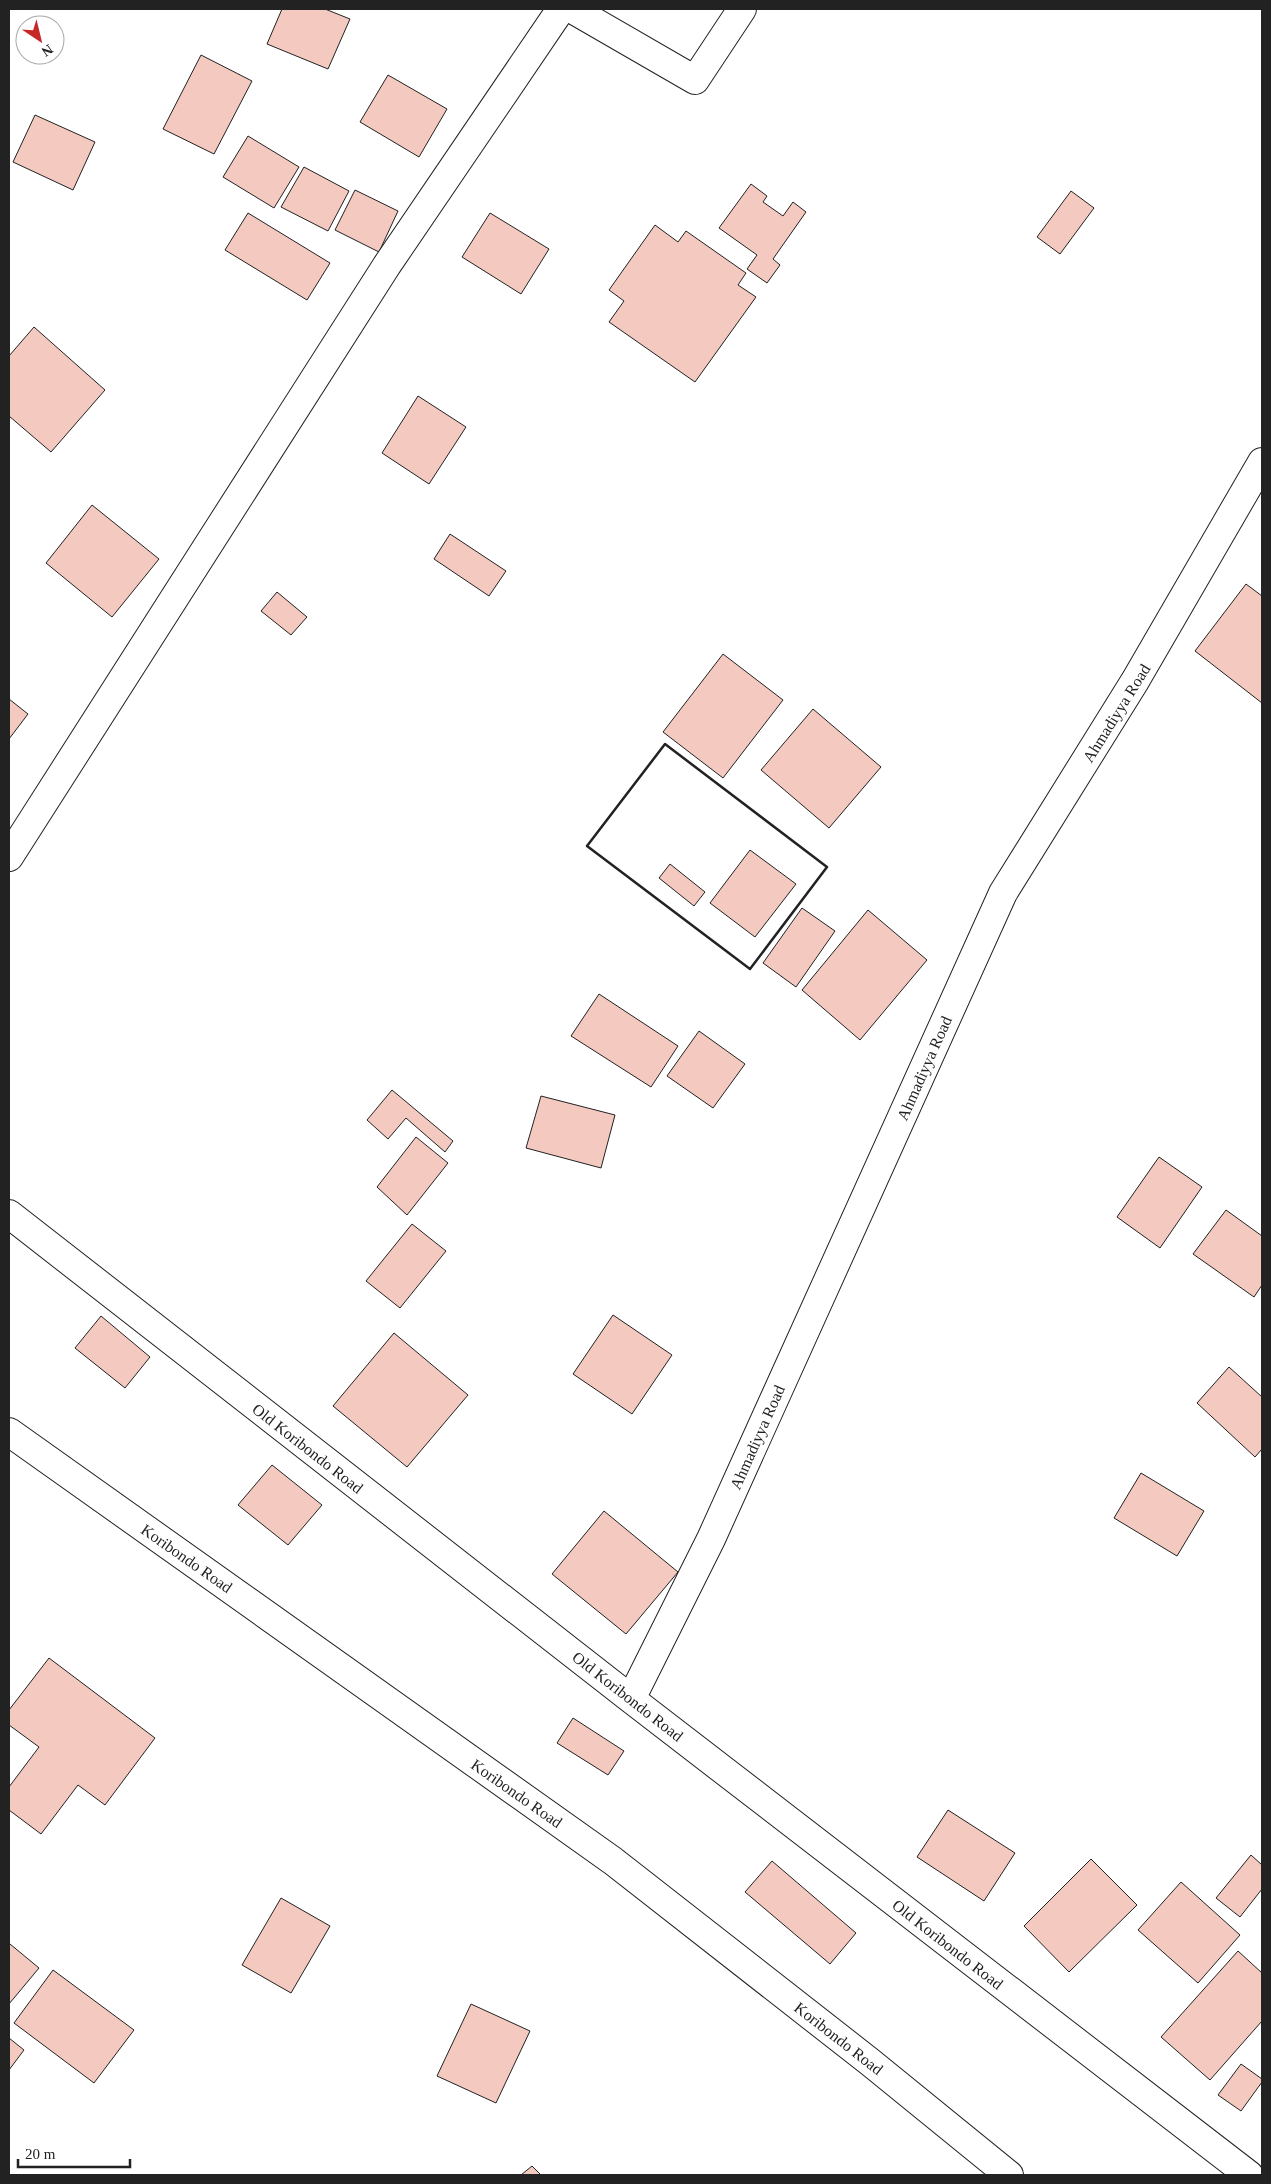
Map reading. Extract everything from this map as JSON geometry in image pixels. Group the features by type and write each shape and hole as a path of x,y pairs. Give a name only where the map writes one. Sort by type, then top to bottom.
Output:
{"main road":[{"path":"9,857 387,265 561,9"},
{"path":"572,9 696,80 742,9"},
{"name":"Ahmadiyya Road","path":"631,1699 711,1539 1003,893 1136,681 1262,462"},
{"name":"Old Koribondo Road","path":"9,1214 631,1699 1249,2175"},
{"name":"Koribondo Road","path":"9,1432 613,1861 870,2062 1009,2175"}],"building":[{"path":"282,9 325,9 350,19 328,69 267,44"},
{"path":"201,55 252,81 214,154 163,129"},
{"path":"388,75 447,109 419,157 360,122"},
{"path":"35,115 95,142 73,190 13,162"},
{"path":"248,136 299,167 274,208 223,177"},
{"path":"304,167 349,191 328,231 281,207"},
{"path":"751,184 767,196 763,202 783,216 793,202 806,212 773,259 780,265 767,283 747,269 757,255 719,228"},
{"path":"355,190 398,211 379,252 335,230"},
{"path":"1071,191 1094,208 1060,254 1037,237"},
{"path":"248,213 330,263 307,300 225,250"},
{"path":"490,213 549,249 521,294 462,257"},
{"path":"655,225 678,242 686,231 746,273 738,285 756,297 695,382 609,322 624,301 609,290"},
{"path":"34,327 105,390 51,452 9,416 9,356"},
{"path":"418,396 466,427 429,484 382,453"},
{"path":"92,505 159,559 112,617 46,563"},
{"path":"450,534 506,571 489,596 434,559"},
{"path":"1246,584 1262,596 1262,703 1195,651"},
{"path":"277,592 307,617 291,635 261,611"},
{"path":"723,654 783,700 723,778 663,732"},
{"path":"9,699 28,714 9,739"},
{"path":"813,709 881,767 829,828 761,770"},
{"path":"750,850 796,884 755,937 710,903"},
{"path":"670,864 705,892 694,906 659,878"},
{"path":"802,908 835,931 796,987 763,963"},
{"path":"868,910 927,960 860,1040 802,990"},
{"path":"599,994 678,1046 651,1087 571,1036"},
{"path":"699,1031 745,1064 713,1108 667,1076"},
{"path":"392,1090 453,1141 445,1152 406,1118 388,1139 367,1120"},
{"path":"541,1096 615,1115 601,1168 526,1148"},
{"path":"416,1137 448,1163 407,1215 377,1187"},
{"path":"1159,1157 1202,1187 1160,1248 1117,1217"},
{"path":"1226,1210 1262,1236 1262,1285 1254,1297 1193,1254"},
{"path":"412,1224 446,1251 400,1308 366,1281"},
{"path":"613,1315 672,1355 632,1414 573,1374"},
{"path":"101,1316 150,1357 125,1388 75,1348"},
{"path":"394,1333 468,1395 407,1467 333,1406"},
{"path":"1229,1367 1262,1397 1262,1449 1255,1457 1197,1403"},
{"path":"272,1465 322,1505 288,1545 238,1505"},
{"path":"1141,1473 1204,1511 1177,1556 1114,1518"},
{"path":"604,1511 678,1572 626,1634 552,1574"},
{"path":"49,1658 155,1738 105,1805 78,1785 41,1834 9,1810 9,1787 39,1747 9,1725 9,1710"},
{"path":"573,1718 624,1751 608,1775 557,1743"},
{"path":"948,1810 1015,1853 984,1901 917,1857"},
{"path":"1251,1855 1262,1865 1262,1889 1240,1917 1216,1898"},
{"path":"1091,1859 1137,1905 1069,1972 1024,1926"},
{"path":"772,1861 856,1933 830,1964 745,1892"},
{"path":"1181,1882 1240,1935 1198,1983 1138,1930"},
{"path":"281,1898 330,1926 291,1993 242,1965"},
{"path":"9,1945 39,1968 9,2004"},
{"path":"1238,1951 1262,1973 1262,2021 1210,2080 1161,2037"},
{"path":"53,1970 134,2030 94,2083 14,2023"},
{"path":"471,2004 530,2031 496,2103 437,2076"},
{"path":"9,2038 24,2050 9,2070"},
{"path":"1241,2064 1262,2079 1262,2082 1241,2111 1218,2095"},
{"path":"532,2166 541,2175 521,2175"}],"wall":[{"path":"665,744 827,867 750,969 587,846 665,744"}]}
